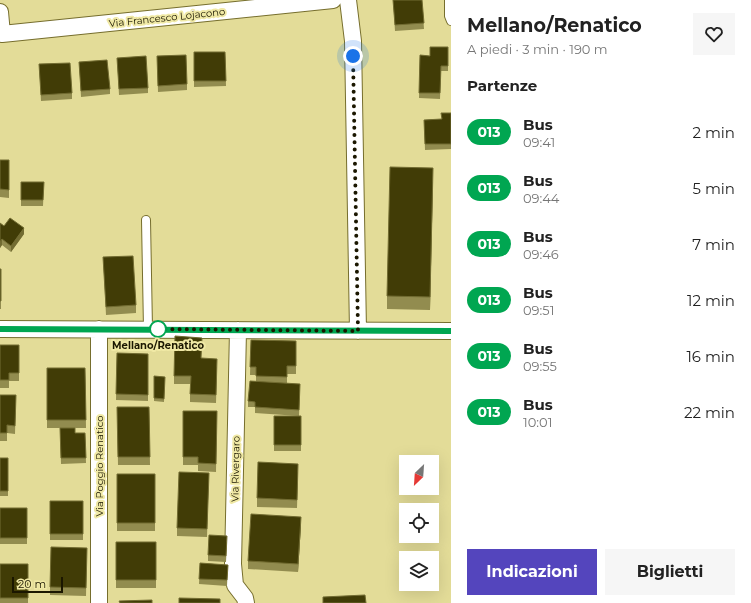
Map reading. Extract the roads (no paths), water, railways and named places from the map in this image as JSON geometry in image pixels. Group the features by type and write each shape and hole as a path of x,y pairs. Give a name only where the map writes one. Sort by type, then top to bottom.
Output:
{"street":[{"name":"Via Francesco Lojacono","path":"0,12 2,34 332,0"},
{"path":"348,0 353,41 358,331"},
{"path":"0,329 451,331"},
{"name":"Via Poggio Renatico","path":"99,329 99,603"},
{"name":"Via Rivergaro","path":"238,330 233,564 235,584 245,598 246,603"}],"lane":[{"path":"449,0 449,16 451,21"},
{"path":"146,220 148,329"}],"place":[{"name":"Mellano/Renatico","path":"158,329"}]}
